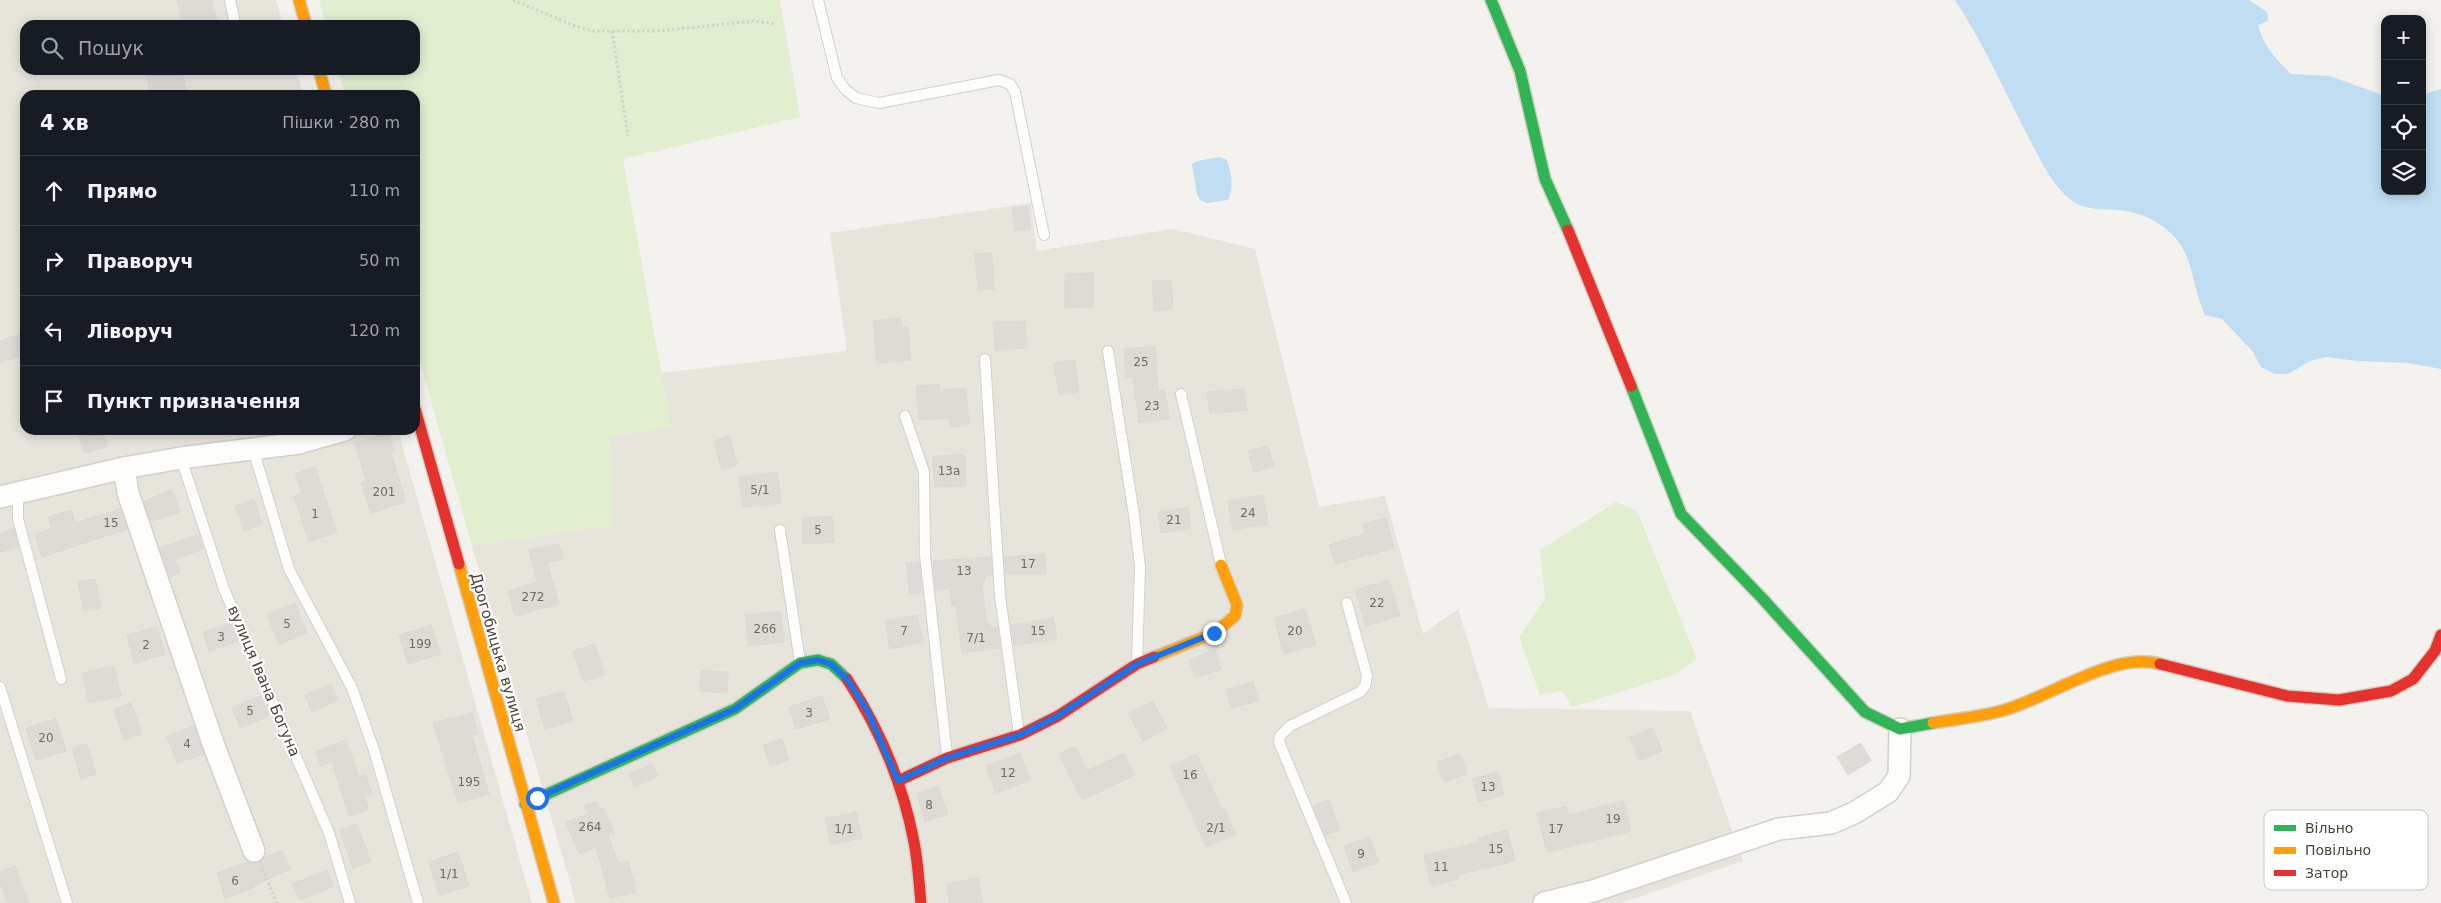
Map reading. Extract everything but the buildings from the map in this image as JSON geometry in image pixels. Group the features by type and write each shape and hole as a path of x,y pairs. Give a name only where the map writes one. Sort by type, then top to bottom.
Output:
{"street":[{"path":"299,0 305,20"},
{"path":"1491,0 1520,71 1545,179 1587,274 1681,514 1762,598 1865,712 1900,729 2002,711 2119,664 2150,662 2287,696 2339,700 2391,690 2413,679 2435,651 2441,635"},
{"path":"320,75 325,90"},
{"name":"Дрогобицька вулиця","path":"420,428 554,903"},
{"path":"9,494 124,468 181,458 299,443 327,435"},
{"path":"124,468 135,512 214,746 254,851"},
{"path":"898,781 947,758 1020,735 1058,716 1137,664 1214,633 1230,623 1235,616 1237,605 1221,565"},
{"path":"525,804 735,709 800,663 818,660 831,664 847,679 868,712 898,781 919,866 921,903"},
{"path":"1544,903 1593,891 1779,828 1831,823 1854,813 1888,792 1899,776 1900,729"}],"lane":[{"path":"230,0 234,20"},
{"path":"818,0 837,78 845,90 856,98 879,103 999,80 1010,84 1015,92 1044,235"},
{"path":"1108,351 1134,515 1140,567 1137,664"},
{"path":"985,359 1000,596 1020,735"},
{"path":"1180,394 1221,565"},
{"path":"905,416 924,472 925,555 947,758"},
{"path":"253,449 289,569 352,688 374,750 418,903"},
{"name":"вулиця Івана Богуна","path":"181,458 224,589 329,833 350,903"},
{"path":"9,494 18,519 61,679"},
{"path":"780,530 800,663"},
{"path":"1346,903 1279,748 1279,742 1280,736 1290,726 1360,692 1365,686 1367,676 1347,603"},
{"path":"0,687 67,903"}],"path":[{"path":"512,0 575,26 593,31 658,31 754,22 775,24"},
{"path":"612,31 628,136"},
{"path":"254,851 277,903"}],"shaded area":[{"path":"0,0 276,0 282,20 20,20 20,75 298,75 302,90 20,90 20,435 399,435 532,903 0,903"},
{"path":"1031,203 1037,251 1172,229 1255,249 1319,507 1385,496 1423,634 1458,609 1489,708 1690,711 1743,861 1621,903 576,903 472,546 612,525 610,437 670,427 661,373 847,351 830,233"}],"green space":[{"path":"319,0 780,0 800,117 623,159 671,427 610,437 612,525 472,546 420,362 420,90 344,90 339,75 420,75 420,20 325,20"},
{"path":"1616,502 1637,511 1697,659 1674,675 1572,707 1562,691 1540,695 1519,637 1545,599 1540,550"}],"water":[{"path":"1955,0 2249,0 2267,12 2268,21 2258,25 2260,33 2271,52 2291,74 2330,76 2381,95 2381,195 2426,195 2426,94 2441,89 2441,369 2409,363 2357,361 2326,357 2310,361 2288,374 2275,374 2261,367 2253,352 2222,319 2205,315 2187,257 2176,238 2168,230 2149,218 2129,211 2081,206 2071,200 2059,188 2048,174 1966,17"},
{"path":"1220,157 1227,160 1230,170 1232,185 1230,195 1228,200 1207,203 1200,200 1197,194 1192,164 1197,161"}],"traffic: fast":[{"path":"1491,0 1520,71 1545,179 1568,230"},
{"path":"1631,386 1681,514 1762,598 1865,712 1900,729 1933,723"},
{"path":"525,804 735,709 800,663 818,660 831,664 847,679"}],"traffic: slow":[{"path":"299,0 305,20"},
{"path":"320,75 325,90"},
{"path":"459,564 554,903"},
{"path":"1154,657 1214,633 1235,616 1237,605 1221,565"},
{"path":"1933,723 2001,711 2039,697 2080,678 2122,664 2141,662 2160,664"}],"traffic: jam":[{"path":"1568,230 1631,386"},
{"path":"420,427 459,564"},
{"path":"2160,664 2287,696 2339,700 2391,691 2413,679 2435,651 2441,635"},
{"path":"898,781 947,758 1020,735 1058,716 1137,664 1154,657"},
{"path":"847,679 879,737 903,799 915,850 921,903"}],"route":[{"path":"537,798 735,709 800,663 818,660 831,664 847,679 868,712 898,781 947,758 1020,735 1058,716 1137,664 1214,633"}]}
